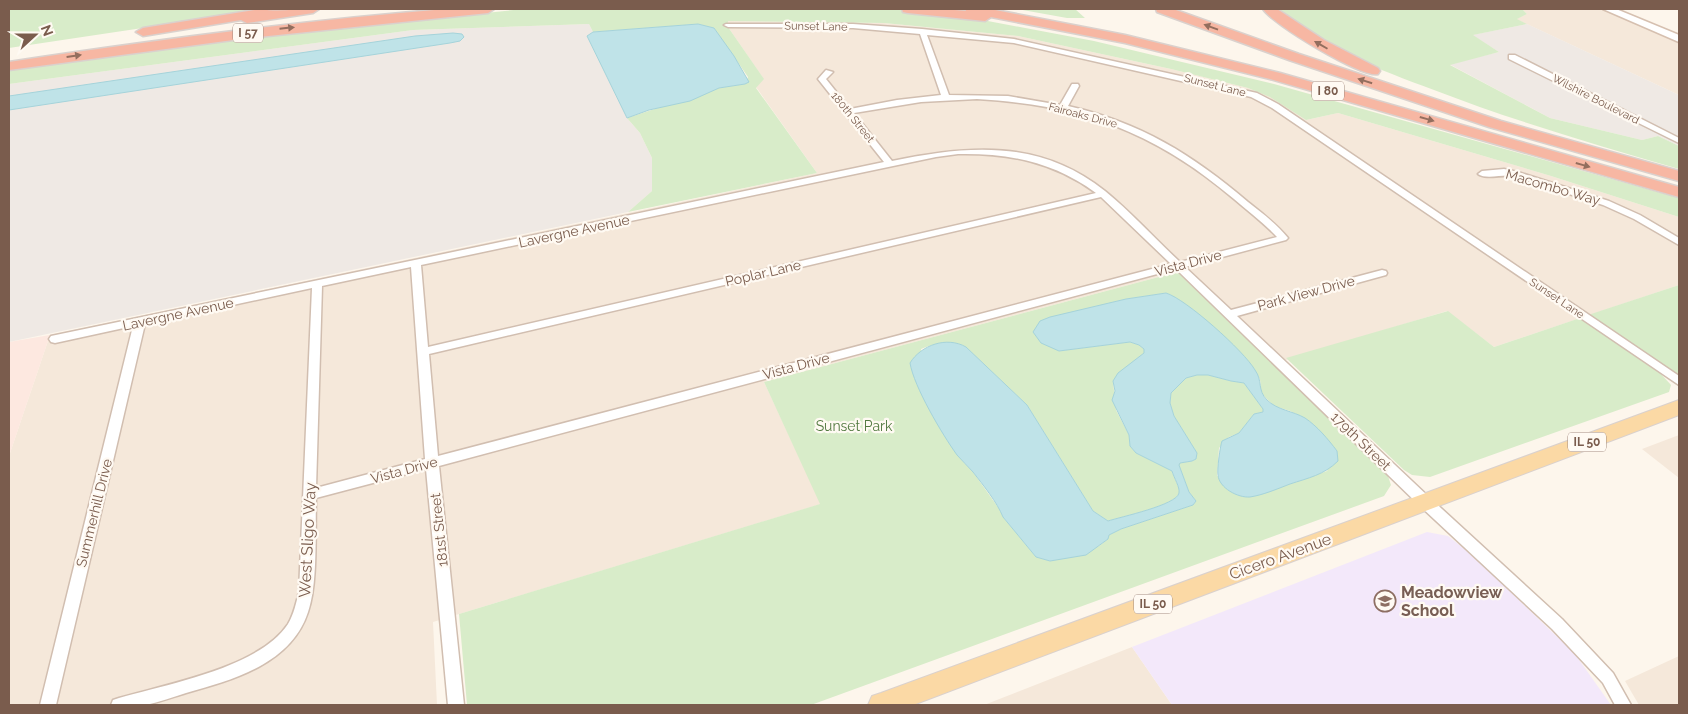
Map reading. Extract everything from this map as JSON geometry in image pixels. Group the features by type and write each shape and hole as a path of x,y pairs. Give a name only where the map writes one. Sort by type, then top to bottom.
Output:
{"highway":[{"path":"127,35 278,9"},
{"name":"I 57","path":"9,53 313,9"},
{"name":"I 57","path":"9,66 209,37 397,16 488,9"},
{"path":"908,9 994,18 1062,31 1221,68 1368,106 1400,111"},
{"name":"I 80","path":"972,9 1165,49 1275,76 1679,192"},
{"name":"I 80","path":"1162,9 1294,57 1496,124 1679,175"},
{"path":"1269,9 1314,41 1340,56 1381,74 1584,145 1679,175"},
{"path":"49,48 78,43"}],"main road":[{"name":"Cicero Avenue","path":"881,705 1677,410"}],"street":[{"path":"1608,9 1679,39"},
{"name":"Sunset Lane","path":"728,25 853,26 922,31 1038,45 1239,90 1260,98 1679,380"},
{"path":"922,31 946,97"},
{"name":"Wilshire Boulevard","path":"1512,57 1679,141"},
{"name":"180th Street","path":"830,72 822,79 890,164"},
{"path":"1063,107 1076,86"},
{"name":"Fairoaks Drive","path":"848,112 900,102 946,97 1013,99 1063,107 1112,121 1164,145 1198,166 1274,228 1282,238"},
{"name":"Lavergne Avenue","path":"55,339 953,152 1007,153 1054,164 1091,183"},
{"name":"Macombo Way","path":"1482,174 1496,172 1515,174 1589,196 1622,210 1679,242"},
{"name":"179th Street","path":"1091,183 1577,645 1608,678 1623,705"},
{"name":"Poplar Lane","path":"423,352 1103,194"},
{"name":"Vista Drive","path":"310,495 1282,238"},
{"name":"181st Street","path":"416,264 432,463 456,705"},
{"name":"Park View Drive","path":"1230,314 1382,272"},
{"name":"West Sligo Way","path":"120,705 243,668 266,654 285,637 299,620 305,602 317,285"},
{"name":"Summerhill Drive","path":"48,705 140,321"}],"shaded area":[{"path":"1522,9 1602,9 1679,42 1679,95 1516,19 1527,14"},
{"path":"728,21 884,23 1018,36 1171,69 1248,88 1270,96 1306,120 1338,113 1551,176 1679,217 1679,285 1494,347 1447,311 1273,364 1185,278 1179,273 1170,274 764,382 821,504 433,622 437,705 9,705 9,456 50,335 817,173 756,87 763,78 728,27"},
{"path":"589,24 593,32 587,36 627,118 640,133 652,158 652,191 628,212 9,342 9,84 413,30"},
{"path":"1527,24 1679,95 1679,146 1658,136 1642,140 1550,118 1449,64 1499,52 1472,35"},
{"path":"50,335 9,456 9,342"},
{"path":"1679,435 1679,478 1642,449"},
{"name":"Meadowview School","path":"1427,532 1448,536 1472,555 1575,654 1611,705 1172,705 1132,647"},
{"path":"1132,647 1172,705 984,705"},
{"path":"1679,656 1679,705 1639,705 1625,681"}],"green space":[{"path":"9,9 270,9 9,48"},
{"path":"524,9 900,9 972,18 1094,41 1274,84 1679,198 1679,217 1551,176 1338,113 1306,120 1270,97 1248,88 1171,69 1018,36 884,23 728,21 728,27 764,79 756,88 817,173 628,212 652,191 652,158 640,133 627,118 719,88 745,84 748,77 714,28 698,24 593,32 589,24 413,30 9,84 9,69 216,40"},
{"path":"1017,9 1075,9 1085,18 1067,18"},
{"path":"1277,9 1522,9 1527,14 1517,19 1527,24 1473,35 1499,52 1450,65 1550,118 1642,140 1658,136 1679,146 1679,169 1525,122 1392,74 1332,47 1294,23"},
{"name":"Sunset Park","path":"1179,273 1388,476 1391,485 1384,496 811,705 467,705 459,614 820,504 764,382","holes":["1166,293 1203,318 1246,359 1260,380 1260,392 1274,406 1290,411 1305,419 1337,451 1327,471 1266,492 1217,476 1219,448 1229,437 1239,433 1254,414 1263,412 1263,409 1244,383 1208,375 1186,378 1171,393 1170,403 1174,416 1197,453 1196,459 1179,463 1189,492 1196,501 1193,505 1121,529 1109,535 1108,539 1099,546 1050,561 1036,557 1003,517 973,472 958,456 927,404 921,349 944,343 965,347 1027,405 1093,511 1108,521 1159,506 1169,502 1179,493 1172,471 1136,453 1130,446 1129,435 1116,410 1113,381 1144,353 1144,349 1130,342 1059,351 1040,321 1126,299"]},
{"path":"1679,285 1679,376 1588,315"},
{"path":"1448,311 1494,347 1580,318 1660,373 1671,385 1669,392 1430,477 1412,475 1404,470 1286,358"}],"water":[{"path":"698,24 714,28 734,56 749,82 719,88 690,101 649,110 627,118 587,36 593,32"},
{"path":"462,34 464,37 460,41 450,43 9,110 9,96 415,36"},
{"path":"1166,293 1187,305 1227,339 1249,361 1255,370 1262,393 1267,400 1275,406 1305,418 1314,425 1337,451 1338,461 1316,476 1260,495 1245,497 1235,494 1225,488 1219,480 1218,468 1222,441 1239,433 1254,414 1263,412 1263,409 1244,383 1208,375 1186,378 1171,393 1170,403 1174,416 1197,453 1196,459 1180,463 1179,465 1189,492 1196,501 1193,505 1121,529 1109,535 1108,539 1086,555 1050,561 1036,557 1003,517 985,488 951,446 917,385 910,363 921,351 935,344 951,342 966,347 1027,405 1093,511 1108,521 1135,514 1169,502 1179,493 1172,471 1136,453 1130,446 1129,435 1112,400 1115,391 1113,381 1118,373 1144,353 1144,349 1130,342 1059,351 1041,343 1033,332 1040,321 1050,317 1126,299"}],"place":[{"name":"Meadowview School","path":"1385,601"}]}
